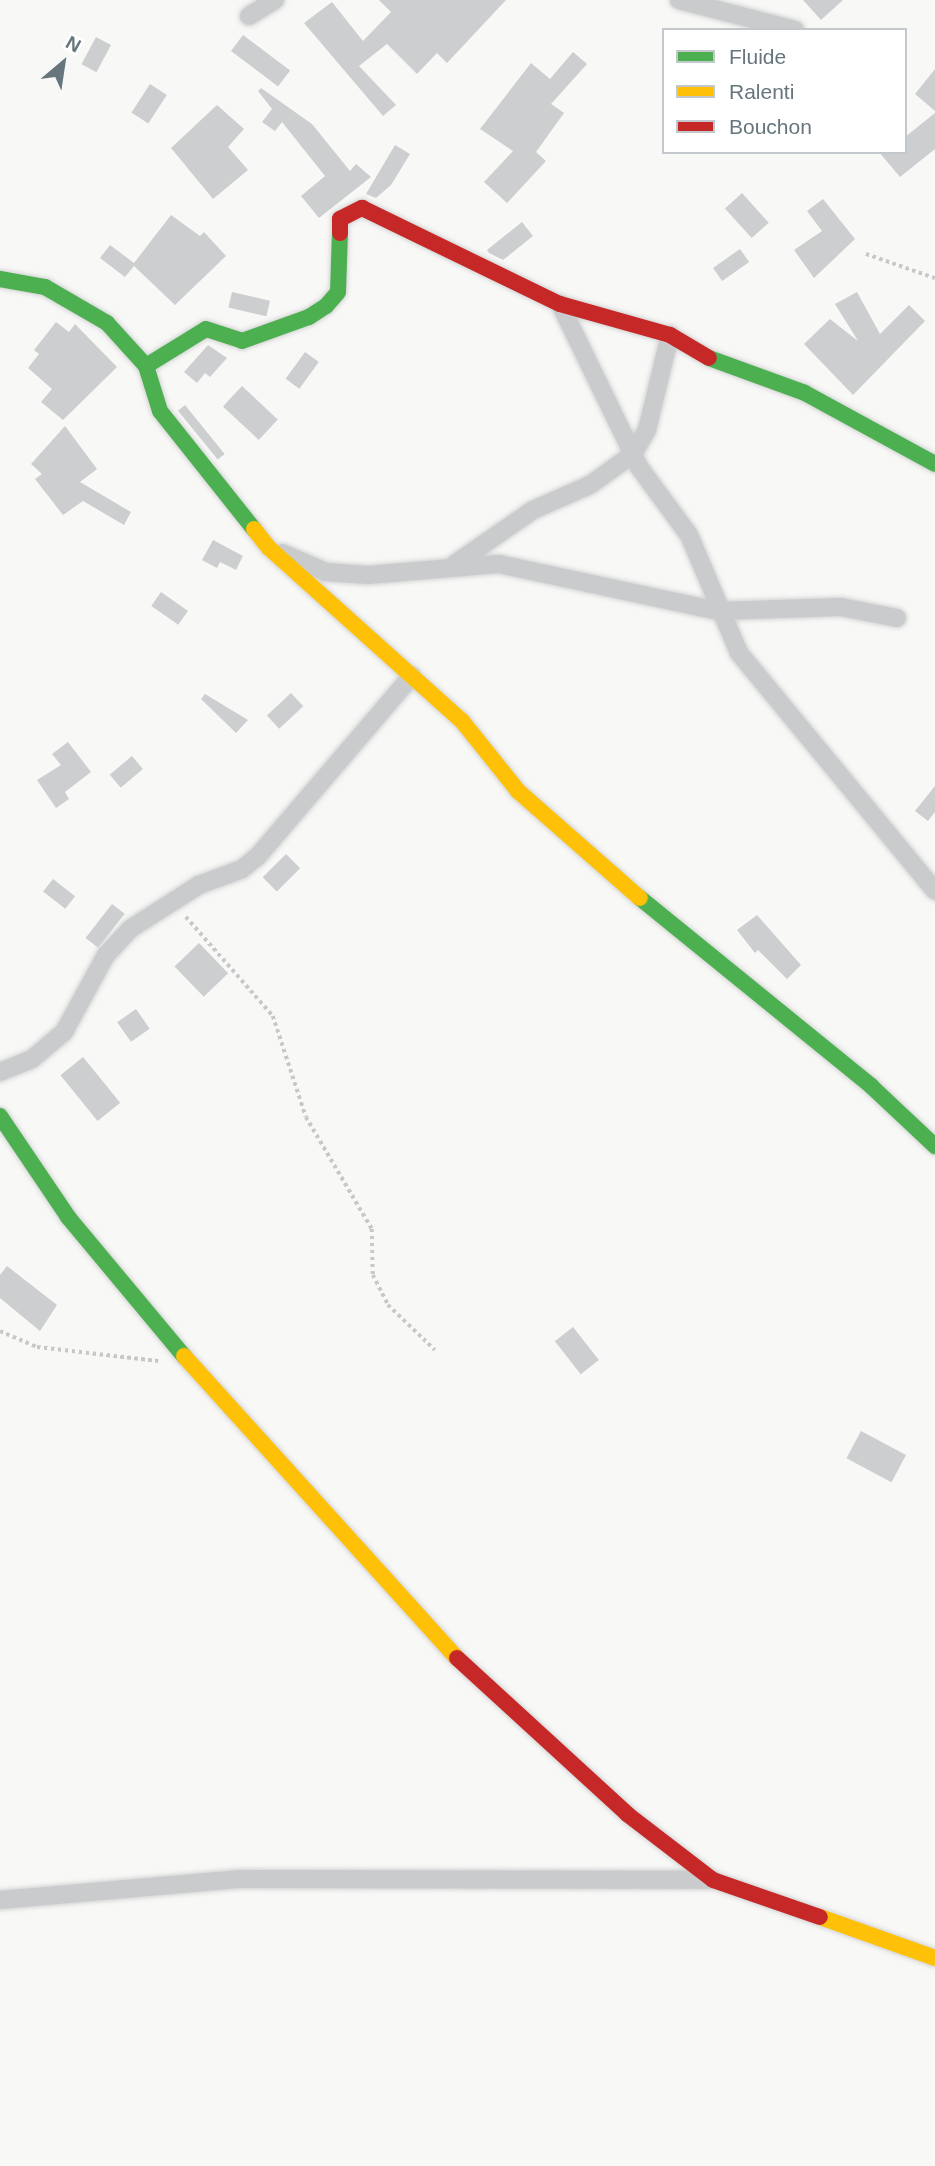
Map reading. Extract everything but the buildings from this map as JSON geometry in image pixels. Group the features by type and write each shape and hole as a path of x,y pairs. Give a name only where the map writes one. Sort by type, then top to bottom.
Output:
{"street":[{"path":"248,16 275,0"},
{"path":"679,0 787,28"},
{"path":"146,366 206,330 242,341 309,317 326,306 338,292 341,219 362,208 560,304 670,335 722,366 805,393 935,464"},
{"path":"0,279 44,287 83,306 107,323 146,366 160,411 270,548 462,721 518,791 586,853 871,1086 935,1146"},
{"path":"560,304 633,454 689,536 718,611 739,653 935,891"},
{"path":"452,566 533,510 590,485 633,454 647,430 670,335"},
{"path":"270,548 326,572 368,575 499,564 718,611 841,607 897,618"},
{"path":"0,1072 32,1059 64,1032 106,955 130,929 199,885 243,869 258,856 412,676"},
{"path":"0,1116 68,1217 191,1365 476,1678 627,1814 713,1880 935,1958"},
{"path":"0,1900 241,1879 713,1880"}],"path":[{"path":"866,254 935,278"},
{"path":"173,902 273,1016 306,1117 372,1229 373,1275 388,1305 435,1350"},
{"path":"0,1331 37,1347 191,1365"}],"traffic: fast":[{"path":"146,366 206,329 242,341 309,317 326,306 338,292 340,233"},
{"path":"0,279 45,287 107,323 146,366 160,411 254,529"},
{"path":"709,358 805,393 935,464"},
{"path":"640,898 871,1086 935,1146"},
{"path":"0,1116 68,1217 184,1356"}],"traffic: slow":[{"path":"254,529 269,548 462,721 518,791 640,898"},
{"path":"184,1356 457,1658"},
{"path":"820,1917 935,1958"}],"traffic: jam":[{"path":"340,233 340,219 362,208 560,304 670,335 709,358"},
{"path":"457,1658 627,1814 713,1880 820,1917"}]}
